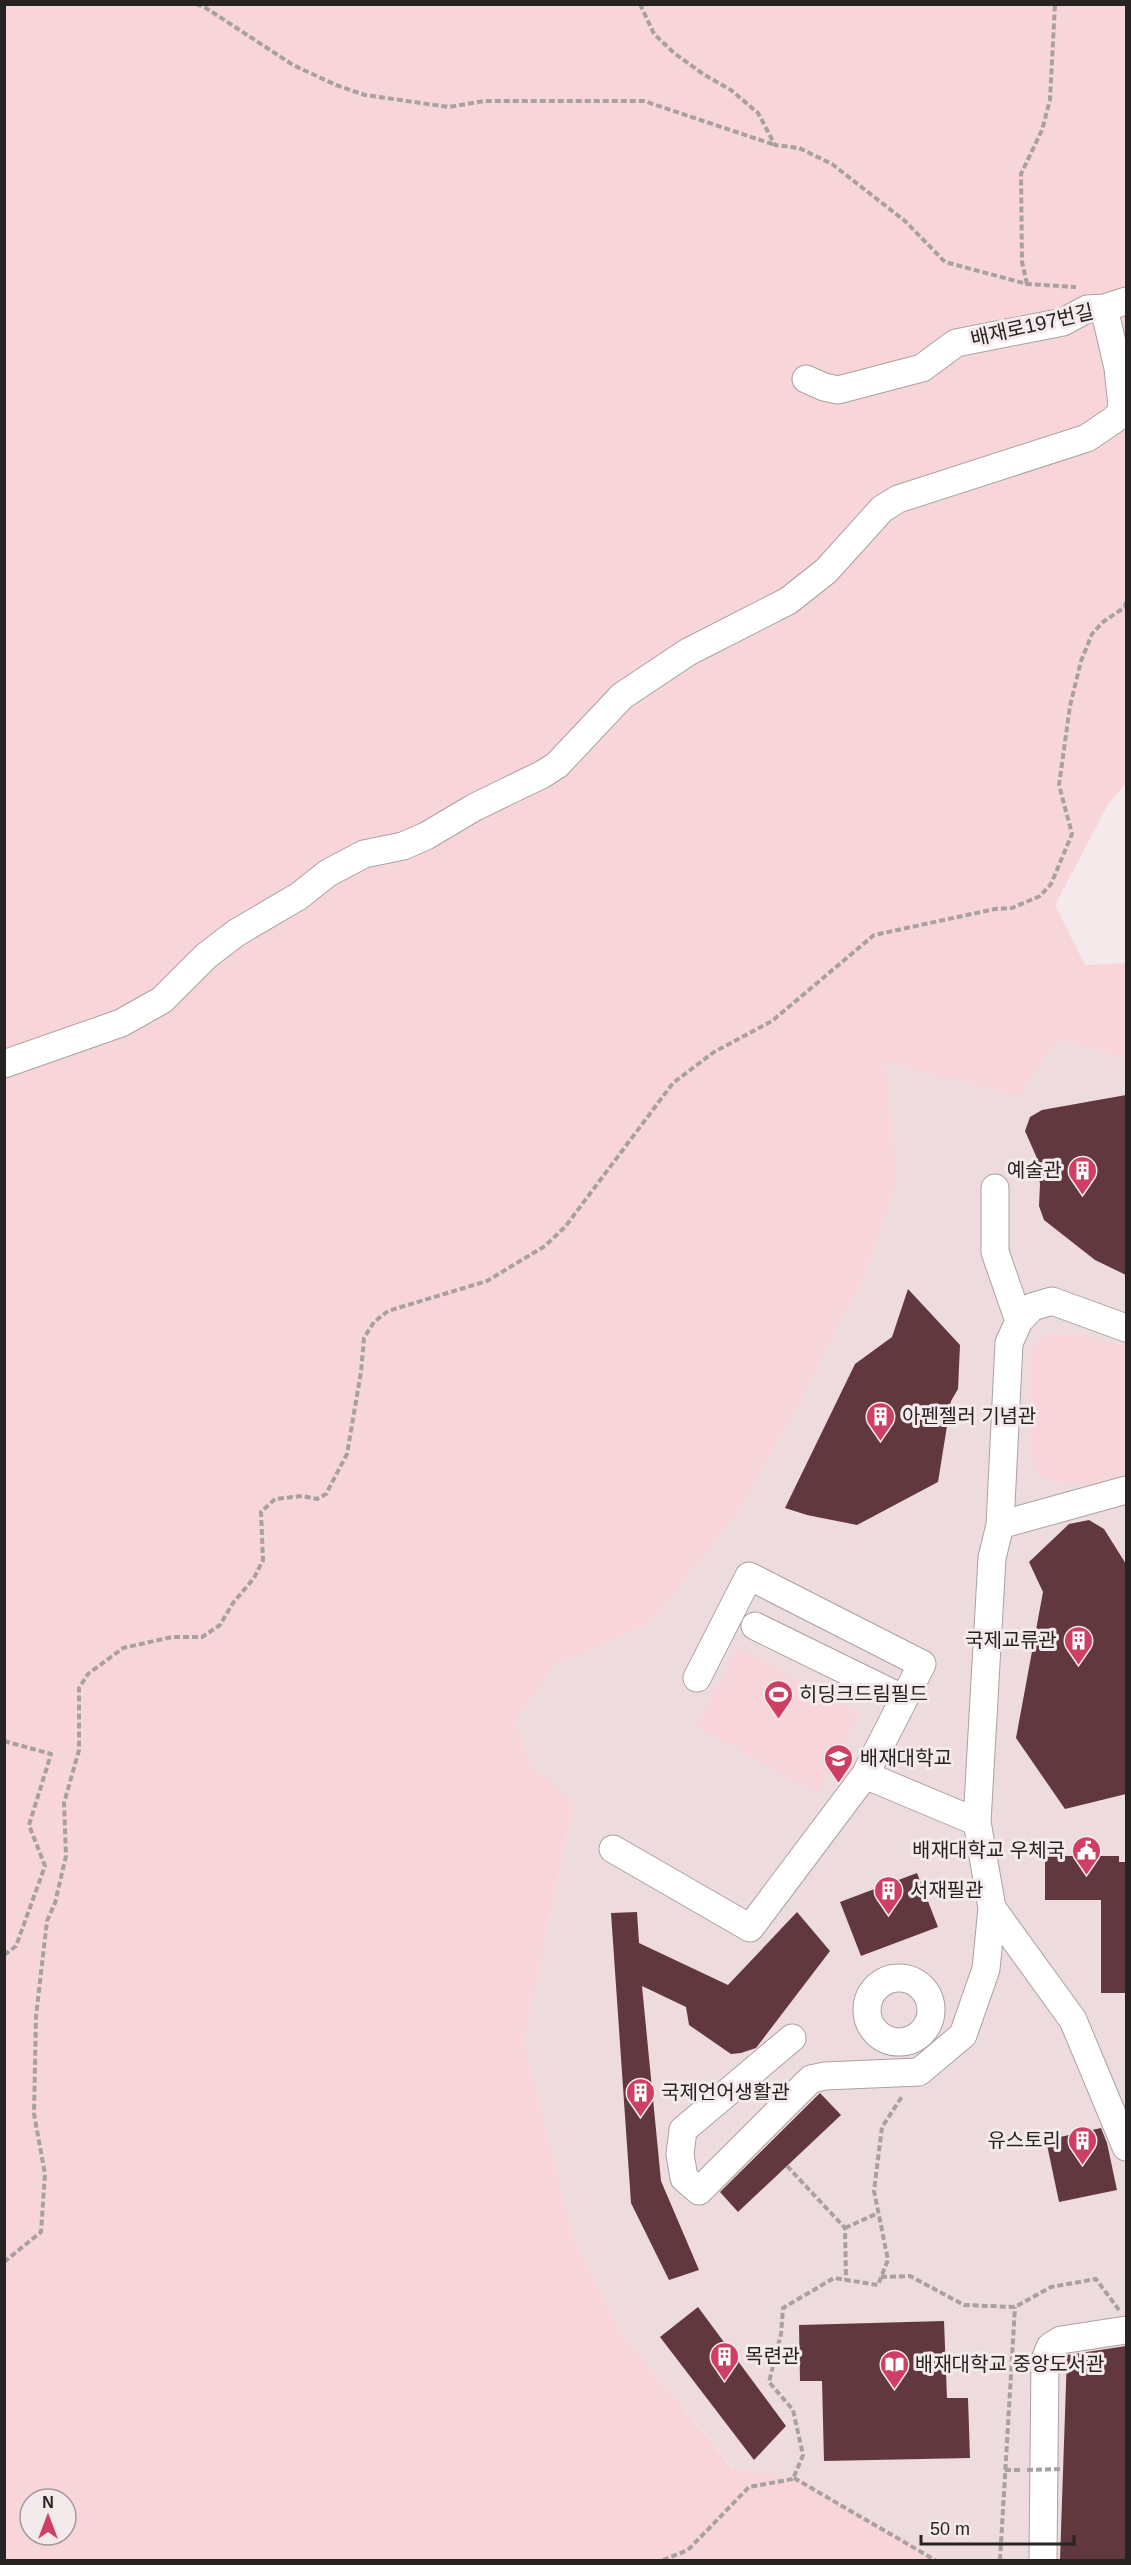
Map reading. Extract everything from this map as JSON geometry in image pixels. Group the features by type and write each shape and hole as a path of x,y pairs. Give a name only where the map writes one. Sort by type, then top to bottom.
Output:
{"lane":[{"name":"배재로197번길","path":"806,379 838,390 922,368 956,343 1063,322 1088,309 1115,304"},
{"path":"4,1064 121,1023 162,1000 206,956 236,933 299,897 328,873 364,854 403,846 426,836 475,807 543,774 557,765 622,696 688,652 788,601 826,571 882,509 898,499 1087,438 1115,419 1122,406 1115,304"},
{"path":"994,1188 995,1251 1019,1321"},
{"path":"792,2038 683,2130 680,2154 684,2178 699,2191 811,2079 825,2076 919,2072 963,2036 986,1969 992,1908 977,1822 992,1558 1000,1525 1009,1343 1019,1321 1032,1307 1052,1301 1126,1328"},
{"path":"1000,1525 1126,1490"},
{"path":"614,1850 750,1928 865,1775 922,1664 749,1576 696,1678"},
{"path":"755,1626 904,1699"},
{"path":"865,1775 977,1822"},
{"path":"992,1908 1073,2020 1126,2147"},
{"path":"928,2024 963,2036"},
{"path":"1043,2560 1045,2360 1050,2348 1061,2340 1123,2321"}],"path":[{"path":"196,4 206,8 293,65 336,86 365,95 449,108 484,101 644,101 775,145 799,148 832,164 898,215 945,262 1027,284 1083,288"},
{"path":"640,4 654,34 674,53 703,74 731,90 758,113 775,145"},
{"path":"1027,284 1022,262 1021,174 1042,130 1050,100 1055,4"},
{"path":"4,2262 41,2232 45,2174 34,2114 36,2016 47,1921 55,1903 66,1856 64,1803 79,1750 80,1688 88,1674 123,1648 172,1637 202,1637 220,1625 254,1578 262,1560 261,1512 275,1499 302,1496 316,1499 326,1494 347,1454 361,1372 364,1338 374,1322 388,1311 487,1281 545,1246 565,1227 673,1083 714,1052 772,1022 874,935 995,909 1012,908 1040,897 1051,884 1072,834 1059,785 1070,706 1081,661 1092,634 1103,622 1125,607 1126,602"},
{"path":"4,1741 51,1754 29,1825 45,1866 16,1946 4,1955"},
{"path":"663,2560 688,2550 749,2487 793,2479 803,2455 793,2410 769,2382 781,2334 783,2308 834,2278 878,2285 888,2260 874,2191 882,2127 919,2072"},
{"path":"787,2166 845,2228 846,2280"},
{"path":"845,2228 878,2213"},
{"path":"881,2277 910,2276 964,2306 1015,2307 1051,2287 1096,2279 1123,2321"},
{"path":"1000,2560 1015,2307"},
{"path":"1005,2470 1061,2469"},
{"path":"794,2478 935,2560"}],"shaded area":[{"path":"5,5 1126,5 1126,386 1101,418 1126,432 1126,783 1109,803 1055,905 1085,965 1126,963 1126,1058 1057,1040 1018,1097 885,1061 897,1178 864,1276 795,1411 738,1513 651,1623 555,1665 516,1721 530,1765 574,1802 524,2040 573,2239 621,2332 733,2469 801,2479 935,2560 5,2560"},
{"name":"배재대학교","path":"1057,1040 1126,1058 1126,2560 935,2560 801,2479 734,2469 621,2332 573,2239 524,2040 574,1803 530,1765 516,1721 555,1665 651,1623 738,1513 795,1411 864,1276 897,1178 885,1060 1017,1097"},
{"path":"1050,1333 1079,1334 1126,1346 1126,1478 1066,1484 1044,1478 1035,1469 1032,1458 1032,1351 1040,1338"},
{"name":"히딩크드림필드","path":"739,1648 860,1714 817,1793 696,1726"}],"building":[{"name":"예술관","path":"1126,1095 1126,1275 1095,1260 1044,1220 1039,1206 1040,1184 1036,1156 1025,1131 1030,1117 1042,1110"},
{"name":"아펜젤러 기념관","path":"908,1289 960,1345 958,1389 951,1401 938,1482 857,1525 785,1508 855,1364 892,1337"},
{"name":"국제교류관","path":"1089,1520 1104,1529 1126,1564 1126,1794 1065,1809 1016,1738 1043,1592 1029,1562 1069,1524"},
{"path":"1045,1856 1119,1856 1119,1862 1126,1862 1126,1993 1101,1993 1101,1900 1045,1900"},
{"name":"서재필관","path":"917,1873 938,1927 861,1956 840,1902"},
{"name":"국제언어생활관","path":"637,1912 639,1943 728,1985 797,1912 830,1951 756,2048 741,2053 731,2054 689,2025 686,2007 642,1986 661,2181 699,2270 669,2280 631,2203 611,1913"},
{"path":"820,2093 841,2115 738,2212 720,2192"},
{"name":"유스토리","path":"1101,2128 1107,2143 1117,2190 1059,2202 1046,2140"},
{"name":"목련관","path":"698,2307 786,2426 754,2460 660,2337"},
{"name":"배재대학교 중앙도서관","path":"944,2321 947,2398 968,2398 970,2458 824,2461 822,2381 800,2381 799,2325"},
{"path":"1126,2346 1126,2560 1060,2560 1067,2355"}],"place":[{"name":"예술관","path":"1083,1196"},
{"name":"아펜젤러 기념관","path":"881,1442"},
{"name":"국제교류관","path":"1078,1666"},
{"name":"히딩크드림필드","path":"778,1720"},
{"name":"배재대학교","path":"839,1784"},
{"name":"배재대학교 우체국","path":"1086,1876"},
{"name":"서재필관","path":"889,1916"},
{"name":"국제언어생활관","path":"640,2118"},
{"name":"유스토리","path":"1082,2166"},
{"name":"목련관","path":"724,2382"},
{"name":"배재대학교 중앙도서관","path":"894,2390"}]}
